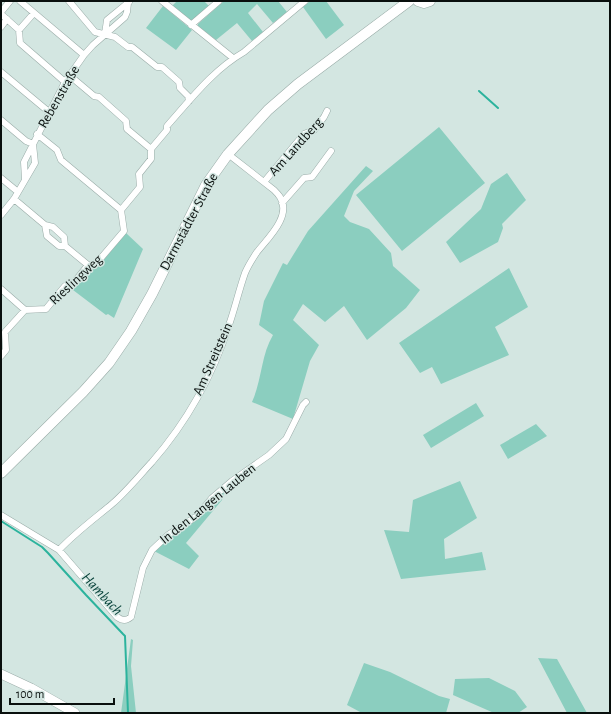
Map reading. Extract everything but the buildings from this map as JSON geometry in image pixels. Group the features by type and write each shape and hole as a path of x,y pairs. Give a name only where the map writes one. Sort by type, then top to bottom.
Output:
{"main road":[{"name":"Darmstädter Straße","path":"1,473 83,392 109,363 152,294 206,185 228,154 268,110 298,84 409,1"},
{"path":"418,1 430,1"}],"street":[{"path":"10,1 1,13 20,30"},
{"path":"20,1 84,55"},
{"path":"69,1 95,32 115,37 128,47 132,47 156,67 162,67 179,82 180,88 188,96 189,101"},
{"path":"162,1 233,58"},
{"path":"192,25 219,1"},
{"path":"38,134 58,150 61,160 121,210 140,188 139,174 151,159 151,149 167,130 167,126 211,76 233,58 244,52 305,1"},
{"name":"Rebenstraße","path":"25,179 24,162 69,75 84,55 125,17 129,2"},
{"name":"Rebenstraße","path":"105,34 107,20 129,2"},
{"path":"34,13 20,30 20,43 65,82"},
{"path":"1,27 7,19"},
{"path":"1,72 49,112"},
{"path":"69,75 94,96 99,97 126,121 127,129 151,149"},
{"name":"Am Landberg","path":"264,182 304,134 314,130 327,111"},
{"path":"1,120 26,141 33,144"},
{"name":"Rebenstraße","path":"1,215 14,199 35,163 33,144"},
{"path":"282,203 304,178 312,177 331,151"},
{"path":"228,154 264,182 280,197 282,203"},
{"path":"1,178 18,192"},
{"path":"14,199 45,225 53,227 64,237 65,246"},
{"name":"Am Streitstein","path":"59,550 73,535 113,503 152,462 171,438 194,403 214,364 229,327 246,273 256,254 276,228 282,217 282,203"},
{"name":"Rieslingweg","path":"25,310 46,309 65,286 72,285 88,266 94,265 124,231 121,210"},
{"path":"45,225 47,236 58,246 65,246 88,266"},
{"path":"1,289 25,310 5,332 6,350 1,356"},
{"name":"In den Langen Lauben","path":"59,550 117,617 121,620 127,620 131,617 143,568 152,550 168,535 197,516 221,490 286,439 306,402"},
{"path":"1,515 59,550"},
{"path":"1,674 31,688 75,713"}],"green space":[{"path":"177,1 204,1 209,6 193,20 190,20 172,6"},
{"path":"224,1 278,1 287,12 273,23 257,4 248,13 263,32 252,41 237,23 216,40 198,26 198,24"},
{"path":"310,1 326,1 344,25 326,39 303,7"},
{"path":"163,6 192,30 176,50 146,28"},
{"path":"439,127 485,183 402,251 356,195"},
{"path":"366,166 373,171 354,191 344,216 350,222 369,229 391,253 393,266 420,290 406,308 367,340 344,306 325,322 303,304 293,320 319,345 310,361 293,419 252,402 258,385 266,351 273,335 259,325 264,301 283,263 287,265 308,231"},
{"path":"507,173 526,200 502,224 503,228 498,242 460,263 446,242 481,209 491,184"},
{"path":"126,233 143,249 114,318 108,314 106,315 73,290 73,288 89,269 96,269"},
{"path":"509,268 528,307 495,327 509,355 441,384 432,367 420,373 399,343"},
{"path":"476,403 484,416 431,448 423,435"},
{"path":"536,424 547,436 508,459 500,445"},
{"path":"460,481 477,518 444,539 445,559 482,552 486,570 401,579 384,530 409,532 413,500"},
{"path":"225,489 222,500 186,543 199,556 189,569 154,551"},
{"path":"131,639 133,640 131,666 136,713 121,713"},
{"path":"538,658 557,659 587,713 567,713"},
{"path":"364,663 390,672 439,696 450,699 446,713 362,713 347,705"},
{"path":"489,678 515,691 527,707 518,713 494,713 453,695 455,679"}],"waterway":[{"path":"479,91 498,108"},
{"name":"Hambach","path":"1,521 42,547 125,636 128,713"}]}
